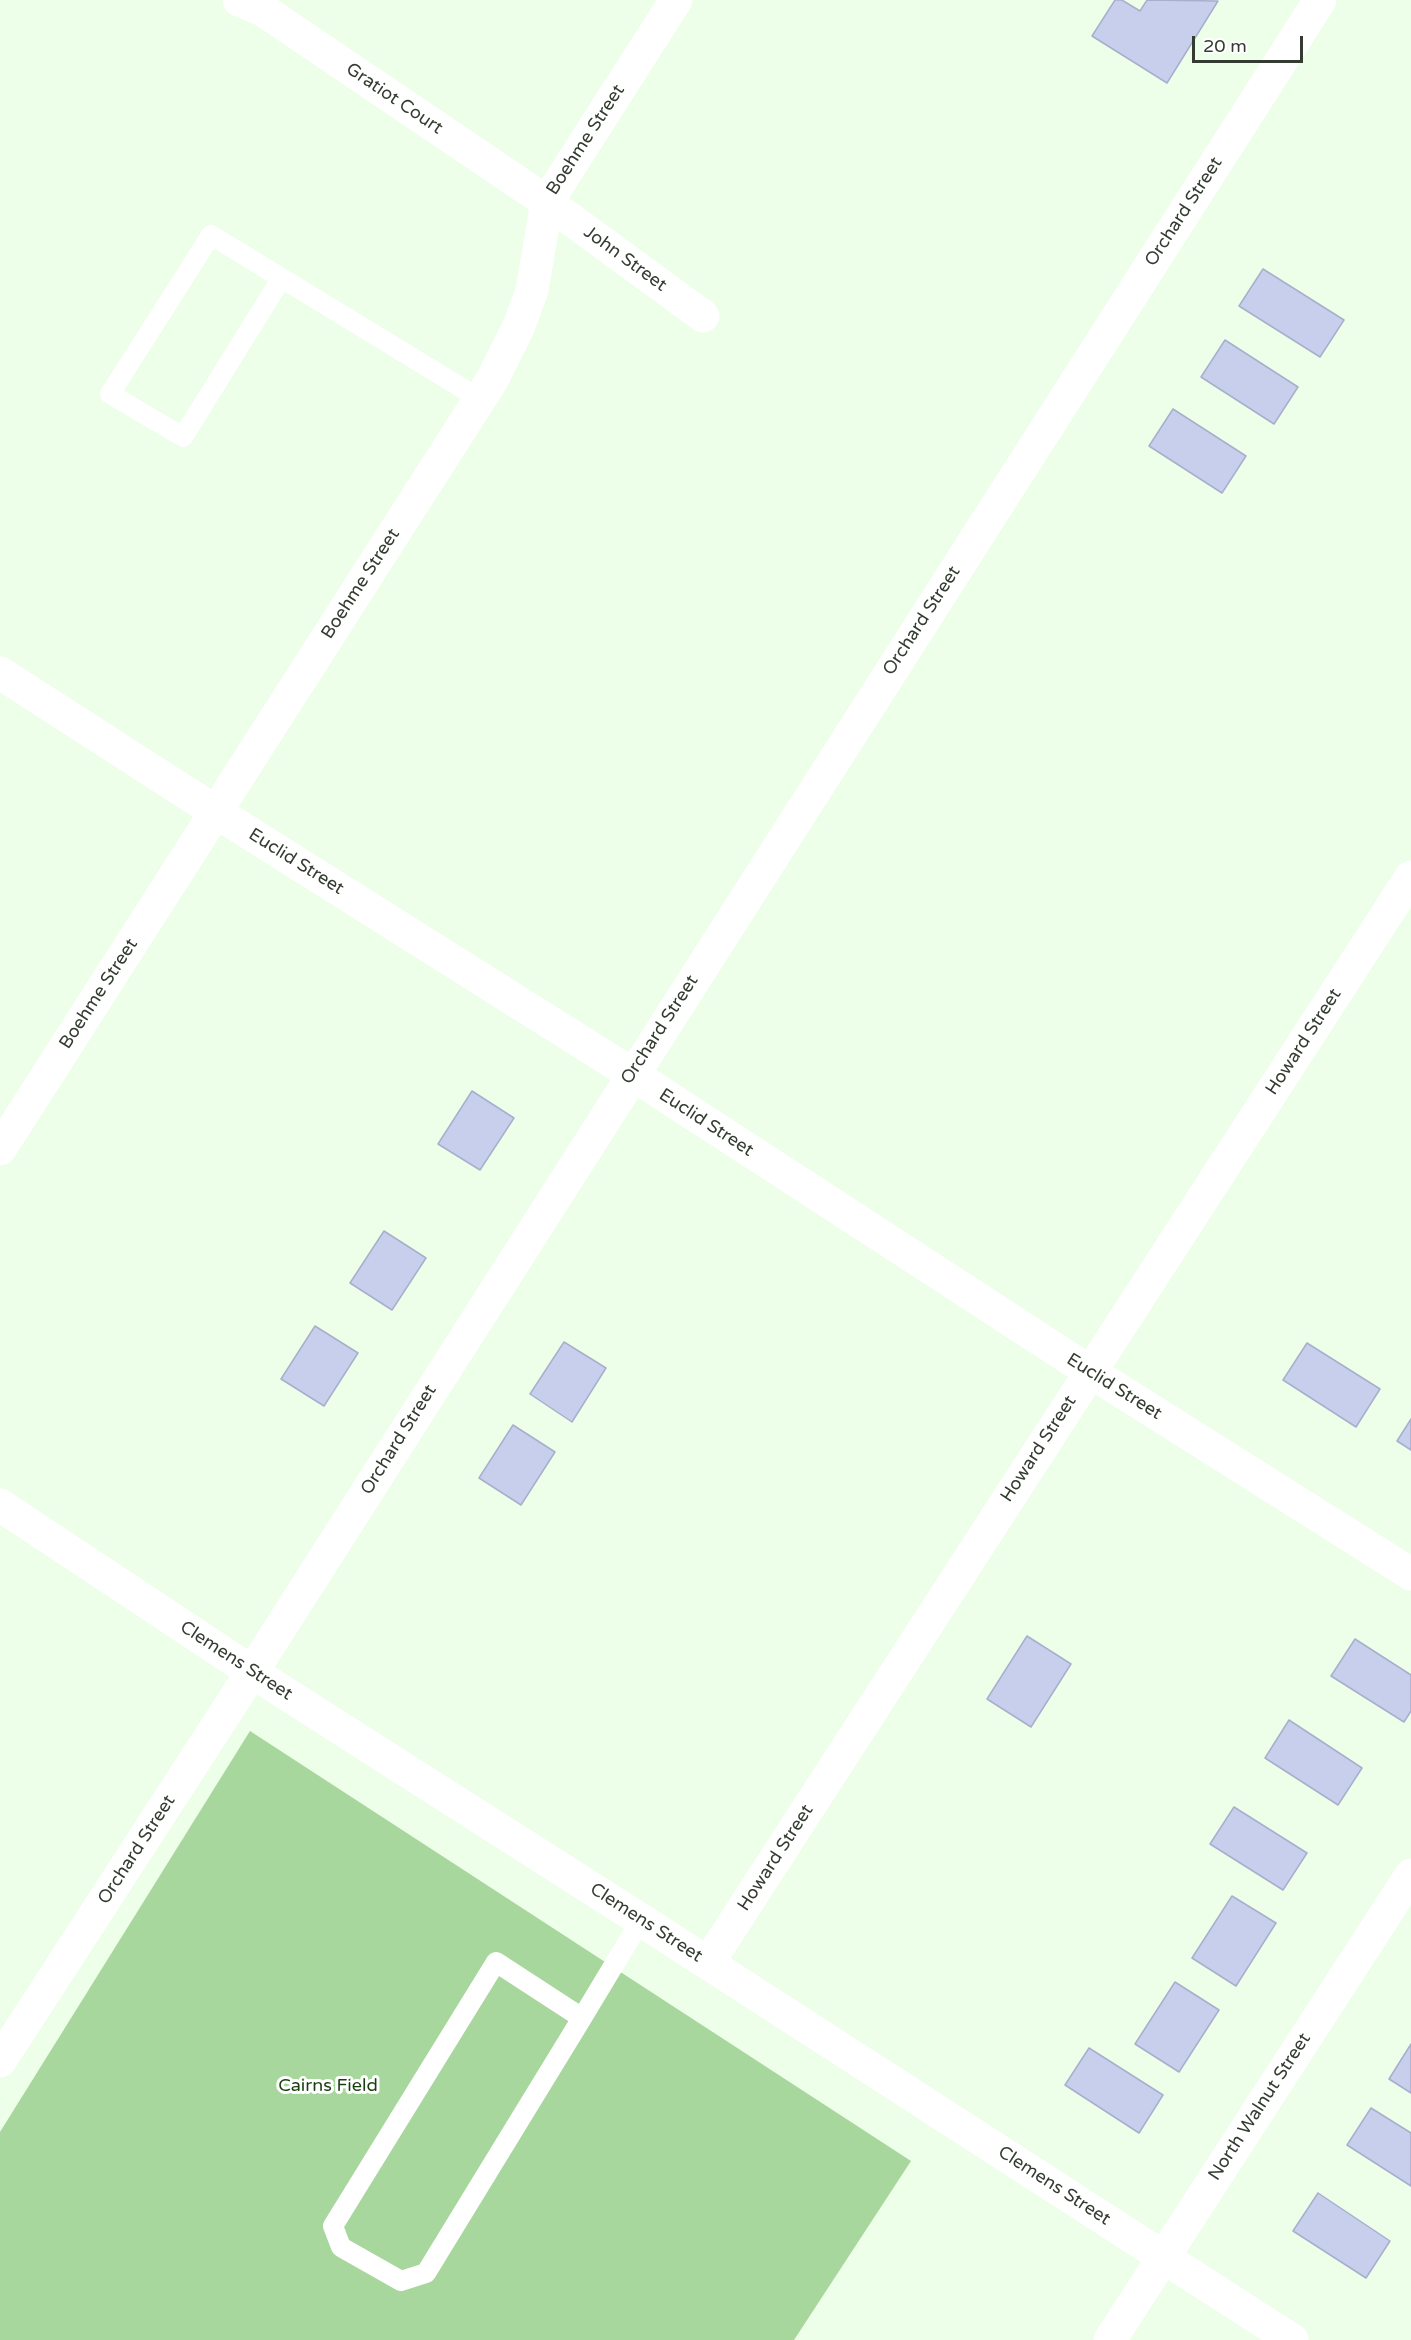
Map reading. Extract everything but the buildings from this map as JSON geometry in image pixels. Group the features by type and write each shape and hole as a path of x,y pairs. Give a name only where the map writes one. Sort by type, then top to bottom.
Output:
{"street":[{"name":"Gratiot Court","path":"239,0 263,10 547,201"},
{"name":"Boehme Street","path":"0,1149 480,399 519,326 532,290 547,201 676,0"},
{"name":"Orchard Street","path":"0,2061 252,1672 1320,0"},
{"name":"John Street","path":"547,201 703,316"},
{"name":"Euclid Street","path":"0,673 632,1074 1089,1371 1411,1574"},
{"name":"Howard Street","path":"708,1963 1089,1371 1411,877"},
{"name":"Clemens Street","path":"0,1505 252,1672 1292,2340"},
{"name":"North Walnut Street","path":"1110,2340 1411,1875"}],"lane":[{"path":"281,279 183,437 110,394 211,235 480,399"},
{"path":"582,2018 496,1962 333,2226 341,2247 401,2281 426,2273 582,2018 641,1920"}],"green space":[{"name":"Cairns Field","path":"250,1731 911,2161 794,2340 0,2340 0,2132"}]}
